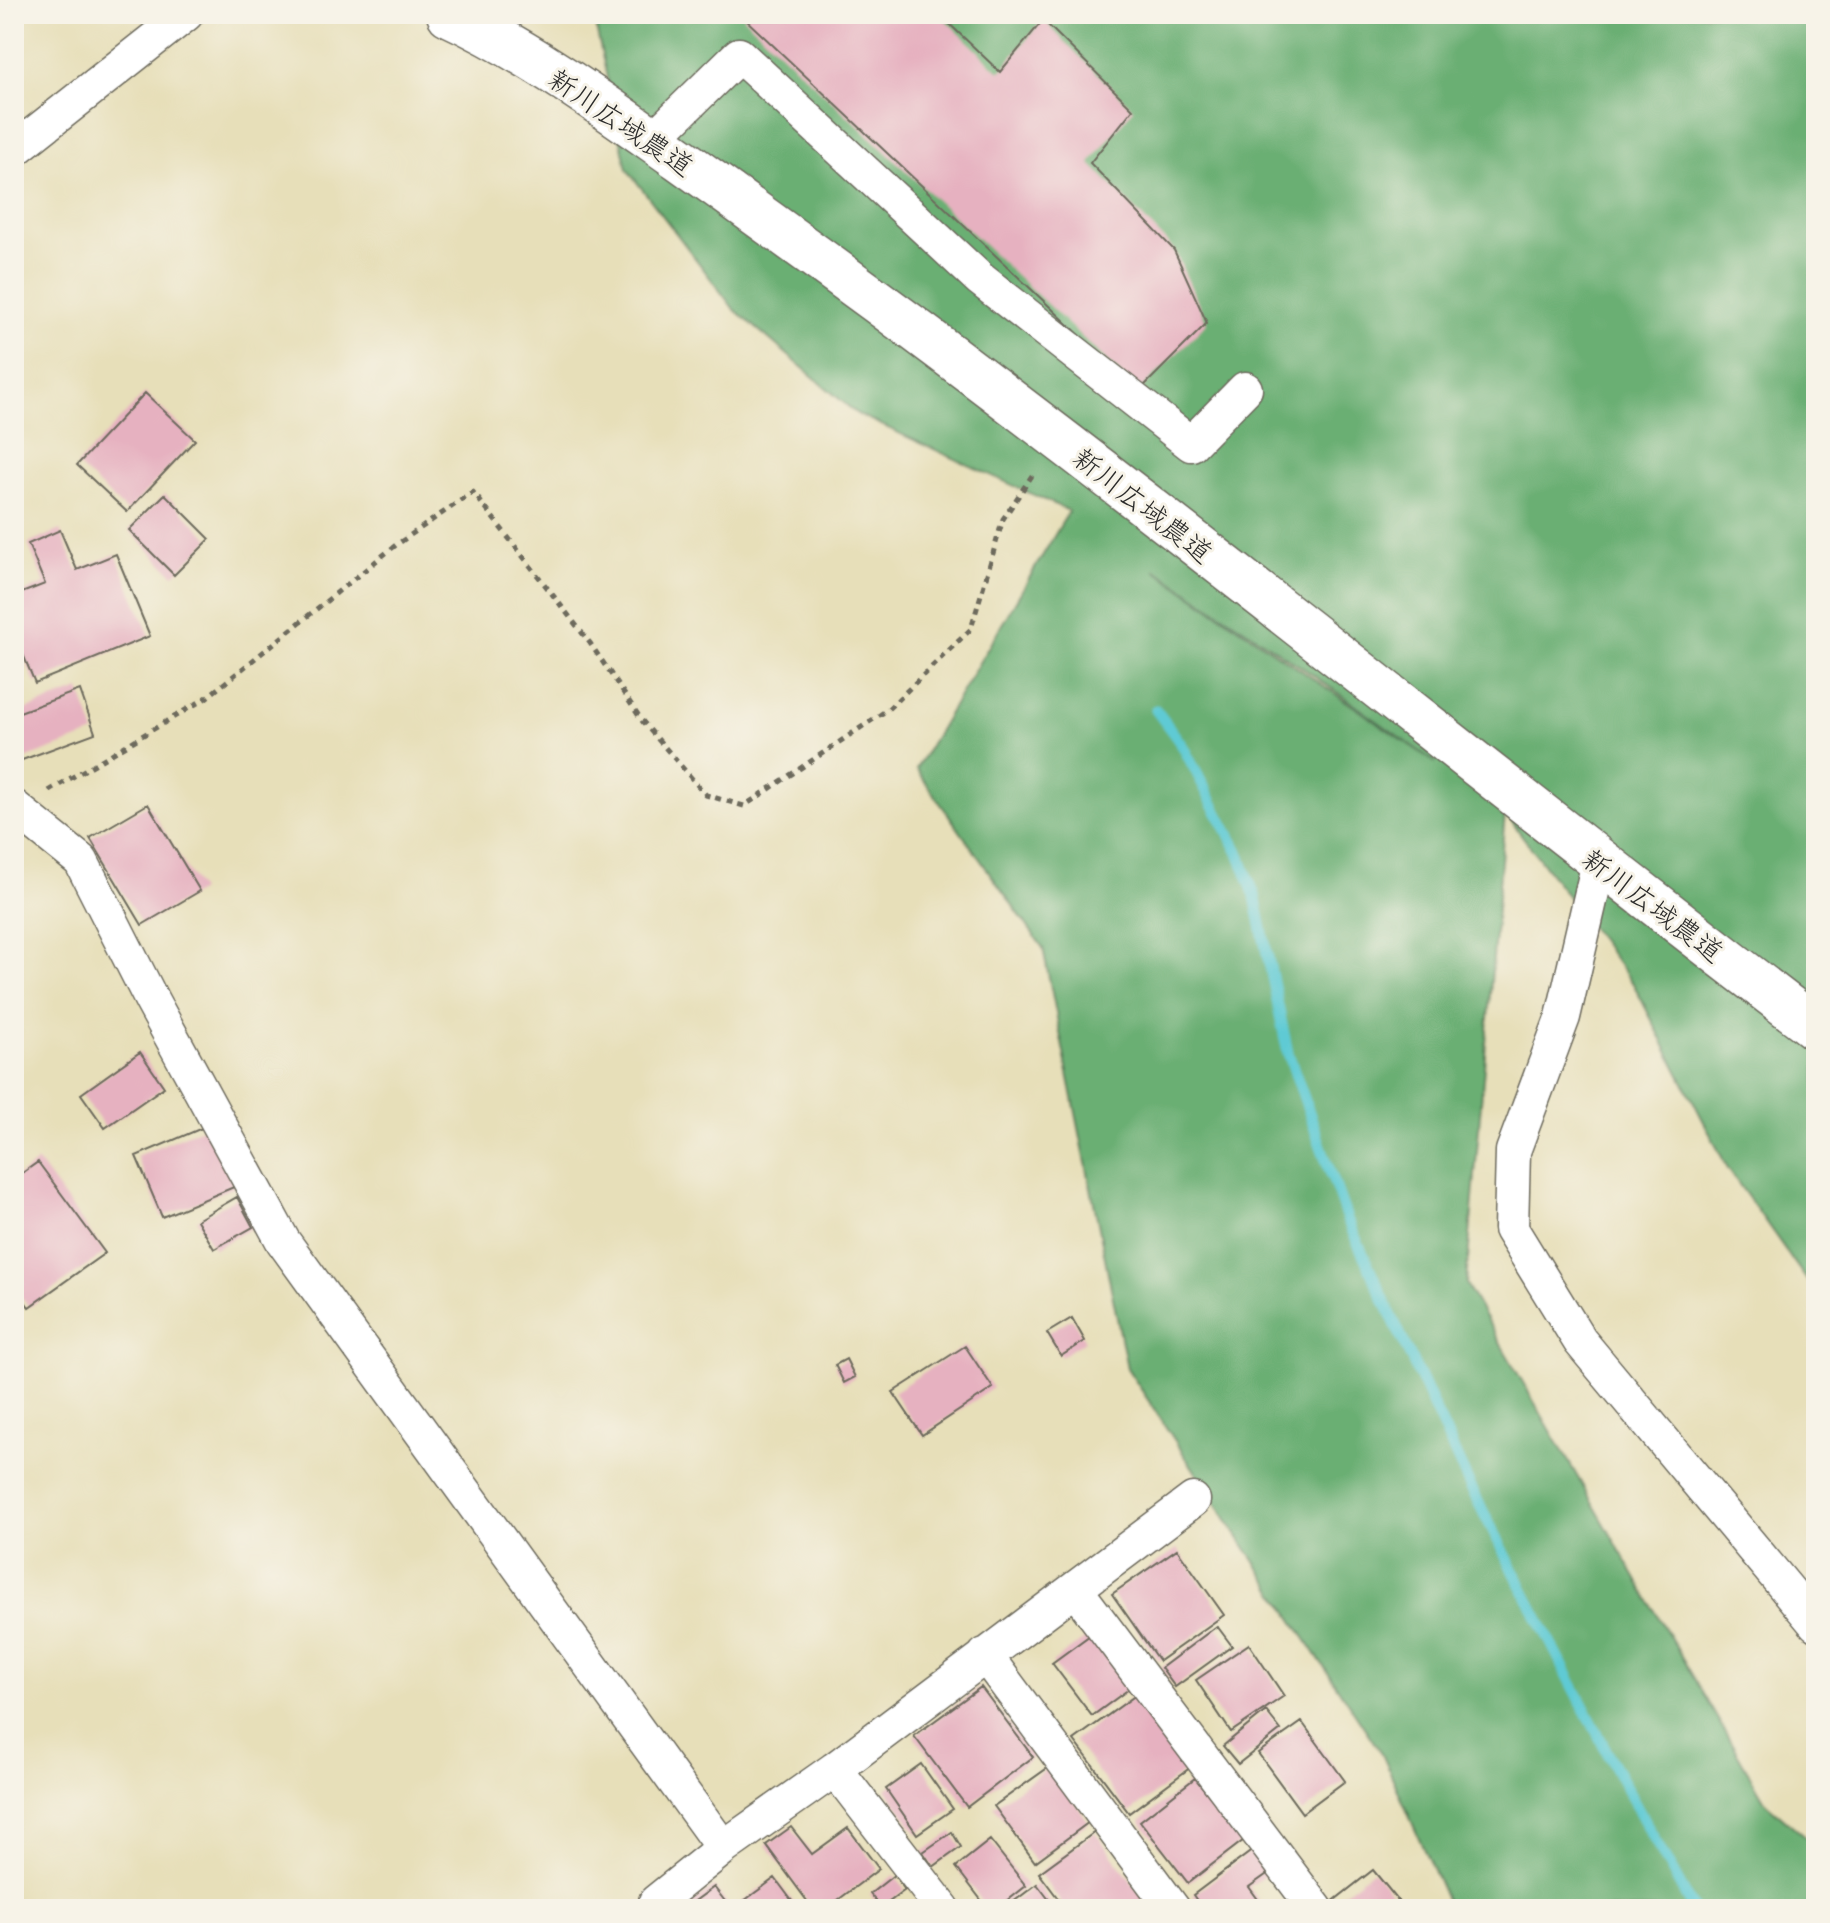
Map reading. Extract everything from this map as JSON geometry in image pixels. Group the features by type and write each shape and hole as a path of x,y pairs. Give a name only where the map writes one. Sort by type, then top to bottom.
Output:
{"street":[{"path":"14,150 186,14"},
{"name":"新川広域農道","path":"467,18 593,97 822,261 1059,437 1599,862 1816,1028"},
{"path":"652,140 739,55 980,279 1191,444 1245,389"},
{"path":"15,810 81,861 152,1001 283,1241 723,1848"},
{"path":"1599,862 1563,1017 1513,1151 1511,1229 1580,1341 1816,1624"},
{"path":"661,1909 656,1902 723,1848 835,1769 1193,1500"},
{"path":"1075,1589 1316,1909"},
{"path":"985,1655 1173,1909"},
{"path":"835,1769 943,1909"}],"path":[{"path":"15,810 206,698 396,545 473,492 590,643 652,733 706,795 744,806 887,710 971,629 1003,519 1059,437"}],"green space":[{"path":"593,14 1816,14 1816,1293 1728,1169 1634,985 1505,813 1466,1284 1766,1803 1816,1846 1816,1909 1450,1909 1383,1756 1127,1368 1043,948 916,769 1069,511 857,414 734,309 627,169","holes":["1156,570 1313,675 1436,763"]}],"building":[{"path":"746,14 939,14 1000,72 1043,20 1133,109 1090,163 1174,250 1207,323 1139,391 743,17"},
{"path":"145,393 195,440 127,512 77,465"},
{"path":"165,494 210,539 174,575 129,530"},
{"path":"60,530 77,570 116,554 150,636 35,683 14,633 14,596 45,584 28,544"},
{"path":"80,690 95,733 14,763 14,714"},
{"path":"148,804 200,891 142,925 90,838"},
{"path":"140,1052 164,1087 105,1128 81,1094"},
{"path":"209,1125 234,1187 162,1217 136,1156"},
{"path":"38,1162 105,1253 29,1307 14,1287 14,1179"},
{"path":"237,1197 253,1227 214,1249 197,1220"},
{"path":"1072,1318 1085,1341 1061,1356 1047,1333"},
{"path":"965,1346 993,1388 922,1435 893,1392"},
{"path":"846,1359 855,1377 844,1383 835,1365"},
{"path":"1177,1549 1224,1615 1159,1661 1112,1594"},
{"path":"1217,1626 1232,1646 1175,1687 1161,1668"},
{"path":"1093,1633 1133,1686 1092,1716 1052,1663"},
{"path":"1249,1644 1284,1696 1231,1732 1196,1680"},
{"path":"981,1687 1033,1757 967,1807 914,1736"},
{"path":"1136,1695 1191,1767 1129,1813 1074,1740"},
{"path":"1266,1711 1281,1730 1238,1764 1223,1746"},
{"path":"1302,1722 1345,1781 1302,1813 1258,1753"},
{"path":"921,1764 953,1809 917,1834 886,1789"},
{"path":"1049,1767 1089,1822 1035,1862 994,1806"},
{"path":"1195,1778 1244,1840 1188,1883 1140,1821"},
{"path":"791,1827 812,1854 848,1828 879,1869 826,1909 813,1909 766,1845"},
{"path":"952,1832 961,1847 933,1867 923,1852"},
{"path":"1095,1832 1152,1909 1066,1909 1039,1873"},
{"path":"990,1840 1026,1886 997,1909 988,1909 956,1867"},
{"path":"1253,1850 1270,1872 1249,1887 1265,1909 1203,1909 1193,1895"},
{"path":"1373,1870 1405,1909 1336,1909 1331,1903"},
{"path":"894,1875 905,1890 881,1908 870,1894"},
{"path":"775,1878 798,1909 733,1909"},
{"path":"1037,1884 1056,1909 1004,1909"},
{"path":"714,1887 731,1909 684,1909"}],"waterway":[{"path":"1156,710 1182,745 1239,853 1255,896 1288,1053 1347,1219 1470,1486 1618,1773 1693,1909"}]}
